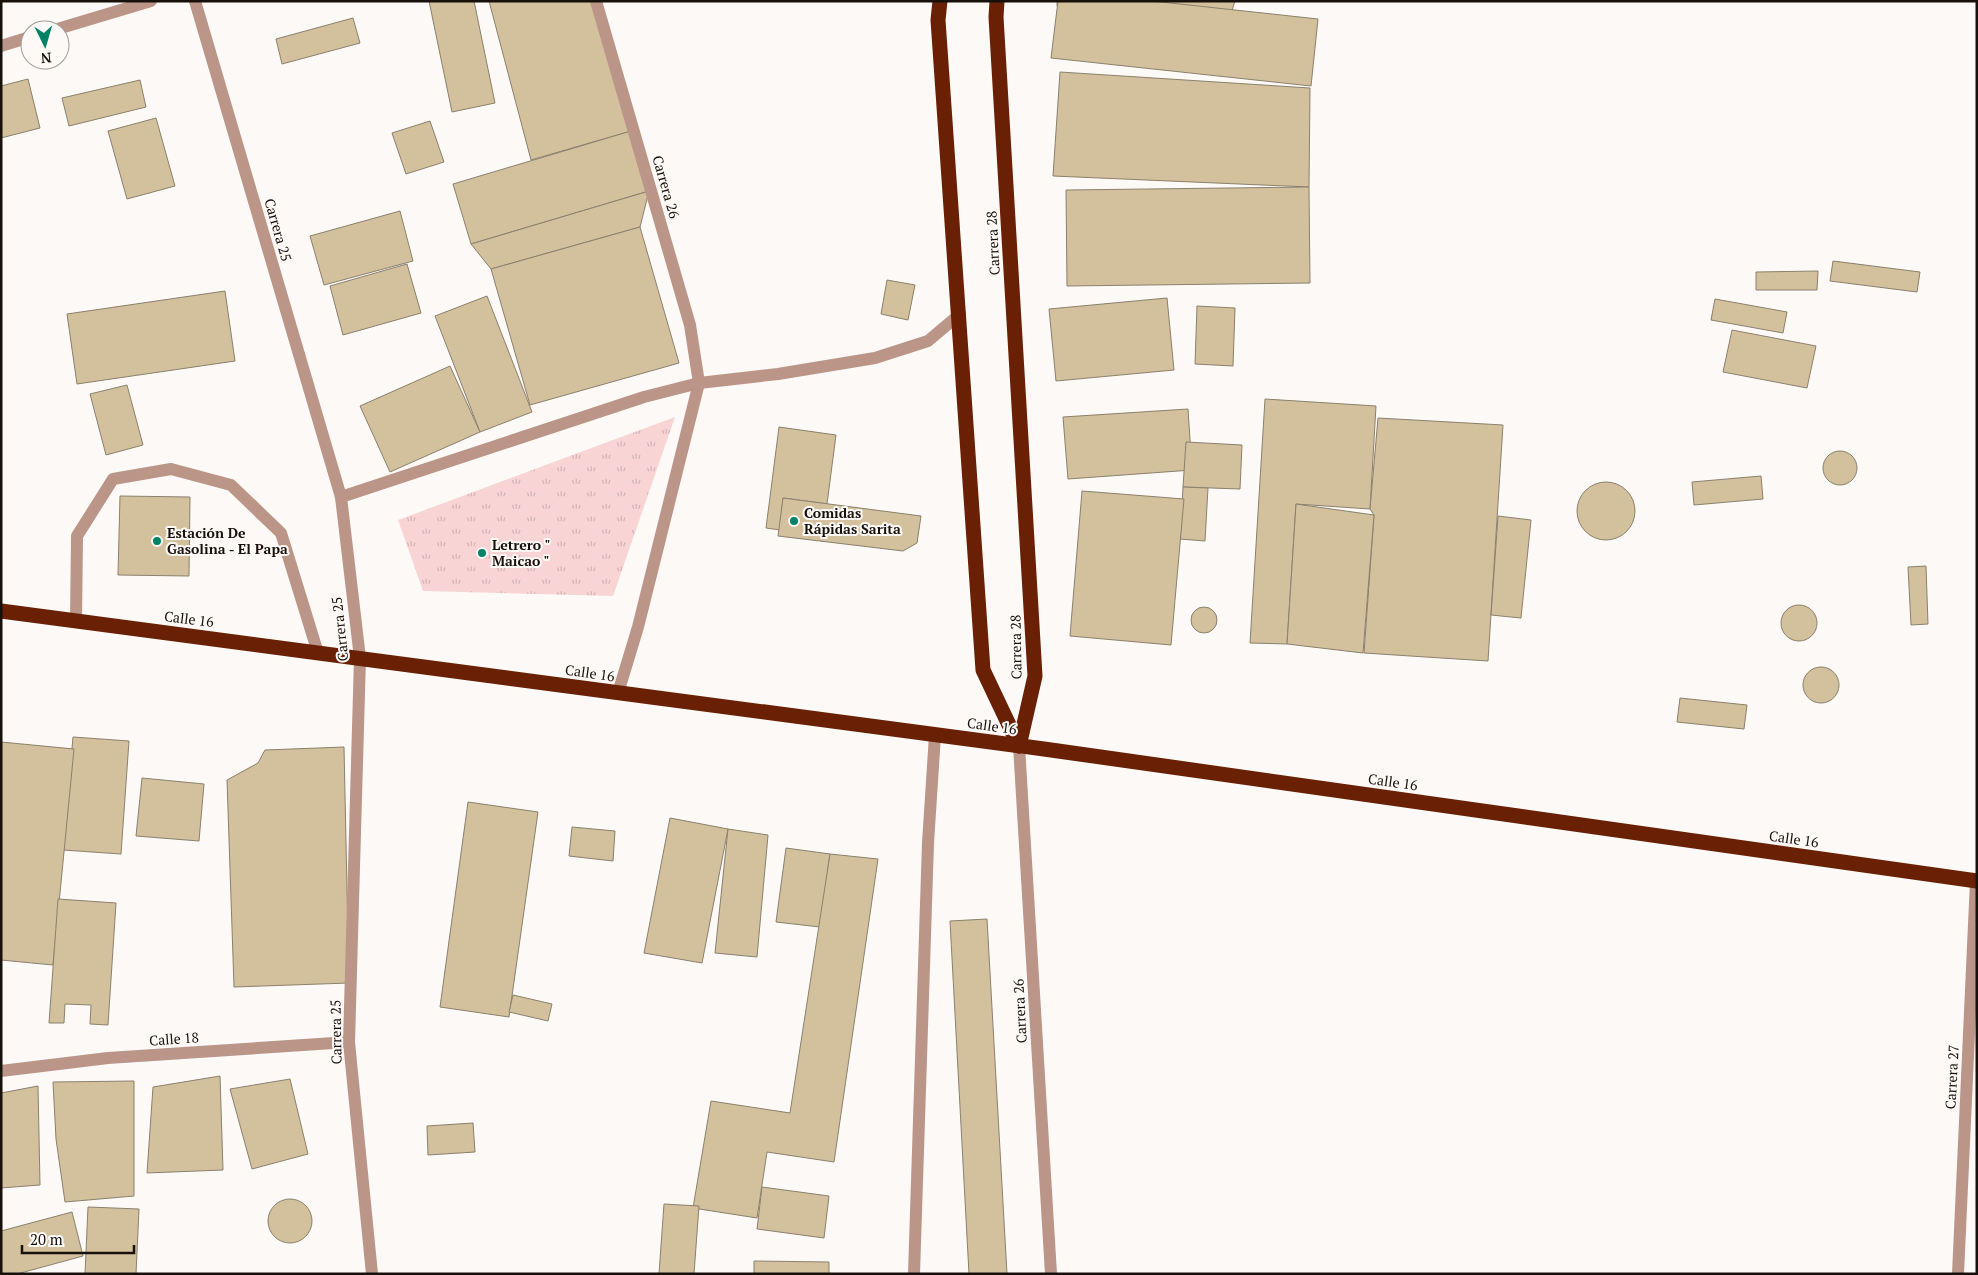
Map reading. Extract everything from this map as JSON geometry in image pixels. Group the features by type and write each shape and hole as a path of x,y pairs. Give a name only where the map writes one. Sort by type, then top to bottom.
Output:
{"highway":[{"name":"Carrera 28","path":"940,1 938,20 960,314 983,670 1019,746"},
{"name":"Carrera 28","path":"997,1 996,27 1035,676 1019,746"},
{"name":"Calle 16","path":"1,611 1019,746 1976,881"}],"street":[{"path":"70,25 151,1"},
{"name":"Carrera 25","path":"195,1 341,497 360,658 349,1042 372,1274"},
{"name":"Carrera 26","path":"596,1 690,325 699,383"},
{"path":"1,46 20,40"},
{"path":"341,497 644,396 699,383 778,374 874,358 928,341 960,314"},
{"path":"618,693 638,626 699,383"},
{"path":"76,621 77,536 82,528 113,479 171,469 231,485 281,533 318,653"},
{"path":"914,1274 928,843 935,735"},
{"name":"Carrera 26","path":"1019,746 1051,1274"},
{"name":"Carrera 27","path":"1958,1274 1976,881"},
{"name":"Calle 18","path":"1,1072 108,1058 349,1042"}],"green space":[{"path":"675,417 613,596 423,591 398,520"}],"building":[{"path":"429,1 474,1 495,103 452,112"},
{"path":"489,1 595,1 631,131 531,160"},
{"path":"1057,1 1235,1 1230,17 1057,6"},
{"path":"1058,1 1152,1 1318,19 1311,86 1051,58"},
{"path":"353,18 360,43 282,64 276,39"},
{"path":"1060,72 1310,88 1309,187 1053,176"},
{"path":"28,79 40,128 1,138 1,86"},
{"path":"140,80 146,107 69,126 62,98"},
{"path":"156,118 175,186 127,199 108,131"},
{"path":"430,121 444,162 406,174 392,133"},
{"path":"631,131 649,191 471,244 453,184"},
{"path":"1309,187 1310,283 1067,286 1066,190"},
{"path":"649,191 640,227 491,269 471,244"},
{"path":"400,211 413,261 324,285 310,236"},
{"path":"640,227 679,363 530,405 491,269"},
{"path":"1833,261 1920,272 1917,292 1830,281"},
{"path":"407,264 421,313 343,335 330,286"},
{"path":"1818,271 1817,290 1756,290 1756,272"},
{"path":"887,280 915,285 908,320 881,314"},
{"path":"225,291 235,361 77,384 67,314"},
{"path":"487,296 532,412 480,432 435,316"},
{"path":"1167,298 1174,370 1056,381 1049,309"},
{"path":"1715,299 1787,312 1783,333 1711,320"},
{"path":"1197,306 1235,308 1233,366 1195,364"},
{"path":"1732,330 1816,346 1807,388 1723,372"},
{"path":"450,366 480,432 390,472 360,406"},
{"path":"127,385 143,445 106,455 90,394"},
{"path":"1265,399 1376,406 1370,509 1296,504 1287,644 1250,643"},
{"path":"1188,409 1192,470 1068,479 1063,417"},
{"path":"1378,418 1503,425 1488,661 1364,653 1374,515 1370,509"},
{"path":"779,427 836,435 827,504 783,498 780,530 766,528"},
{"path":"1186,442 1242,445 1240,489 1183,487"},
{"path":"1840,451 1852,456 1857,468 1852,480 1840,485 1828,480 1823,468 1828,456"},
{"path":"1761,476 1763,499 1694,505 1692,482"},
{"path":"1606,482 1617,484 1630,495 1635,511 1633,522 1622,535 1606,540 1595,538 1582,527 1577,511 1579,500 1590,487"},
{"path":"1183,487 1208,488 1205,541 1180,539"},
{"path":"1082,491 1184,499 1171,645 1070,636"},
{"path":"120,496 190,497 189,576 118,575"},
{"path":"783,498 921,516 917,543 903,551 778,536"},
{"path":"1296,504 1374,515 1363,653 1287,644"},
{"path":"1498,516 1531,520 1521,618 1491,615"},
{"path":"1926,566 1928,624 1911,625 1908,567"},
{"path":"1799,605 1806,606 1812,610 1816,616 1816,630 1812,636 1806,640 1799,641 1792,640 1786,636 1782,630 1781,623 1782,616 1786,610 1792,606"},
{"path":"1204,607 1213,611 1217,620 1213,629 1204,633 1195,629 1191,620 1195,611"},
{"path":"1821,667 1833,673 1839,685 1833,697 1821,703 1809,697 1803,685 1809,673"},
{"path":"1680,698 1747,705 1744,729 1677,722"},
{"path":"73,737 129,741 121,854 63,850"},
{"path":"1,742 74,749 53,965 1,960"},
{"path":"344,747 349,983 234,987 227,780 258,763 265,750"},
{"path":"142,778 204,784 199,841 136,836"},
{"path":"468,802 538,812 509,1017 440,1007"},
{"path":"670,818 728,829 702,963 644,953"},
{"path":"572,827 615,831 613,861 569,856"},
{"path":"728,829 768,835 757,957 715,953"},
{"path":"786,848 830,854 820,927 776,922"},
{"path":"830,854 878,859 834,1162 767,1152 757,1218 693,1208 711,1101 790,1113"},
{"path":"58,899 116,903 108,1025 90,1024 91,1005 65,1004 64,1023 49,1023"},
{"path":"987,919 1007,1274 969,1274 950,921"},
{"path":"513,995 552,1004 548,1021 509,1012"},
{"path":"220,1076 223,1170 147,1173 153,1087"},
{"path":"290,1079 308,1154 252,1169 230,1089"},
{"path":"134,1081 134,1196 65,1202 56,1139 53,1082"},
{"path":"38,1086 40,1185 1,1188 1,1093"},
{"path":"473,1123 475,1152 428,1155 427,1126"},
{"path":"762,1187 829,1196 824,1238 757,1229"},
{"path":"290,1199 302,1203 308,1209 312,1221 308,1233 302,1239 290,1243 278,1239 272,1233 268,1221 272,1209 278,1203"},
{"path":"664,1204 699,1206 694,1274 659,1274"},
{"path":"88,1207 139,1209 136,1274 85,1274"},
{"path":"72,1212 83,1256 17,1274 1,1274 1,1231"},
{"path":"754,1261 829,1262 829,1274 754,1274"}],"place":[{"name":"Comidas Rápidas Sarita","path":"794,521"},
{"name":"Estación De Gasolina - El Papa","path":"157,541"},
{"name":"Letrero \" Maicao \"","path":"482,553"}]}
